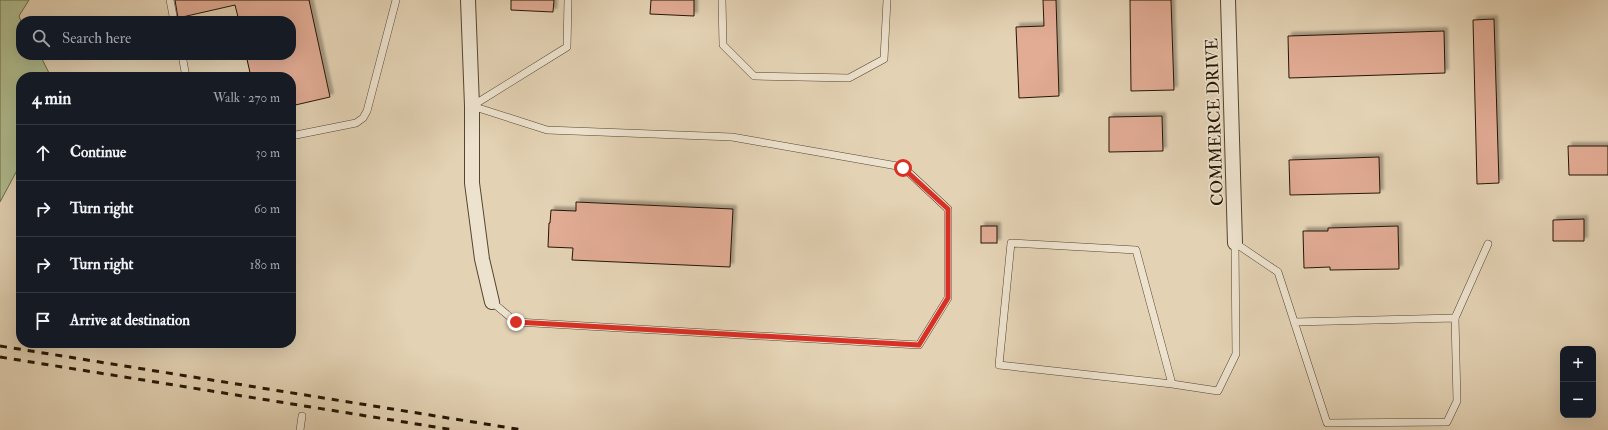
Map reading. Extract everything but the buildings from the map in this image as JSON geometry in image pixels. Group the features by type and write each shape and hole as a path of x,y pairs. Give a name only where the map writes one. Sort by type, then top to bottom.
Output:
{"street":[{"path":"468,0 472,106 472,183 482,259 492,302"},
{"name":"COMMERCE DRIVE","path":"1228,0 1236,243"}],"lane":[{"path":"170,0 173,16"},
{"path":"296,135 356,122 363,118 367,111 396,0"},
{"path":"472,106 567,47 568,0"},
{"path":"722,0 723,45 754,76 849,78 884,59 887,0"},
{"path":"183,60 185,72"},
{"path":"472,106 547,130 732,137 903,168 948,209 948,298 919,345 516,322 492,302"},
{"path":"1172,384 1136,250 1011,243 999,365 1172,384 1218,391 1236,354 1236,243"},
{"path":"1236,243 1278,272 1327,423 1447,422 1457,401 1455,318 1488,244"},
{"path":"1294,322 1455,318"},
{"path":"300,430 302,416"}],"green space":[{"path":"0,0 29,0 19,16 16,16 16,60 42,60 48,72 16,72 16,172 0,202"}],"railway":[{"path":"0,346 523,430"},
{"path":"0,357 454,430"}],"route":[{"path":"516,322 919,345 948,298 948,209 903,168"}]}
